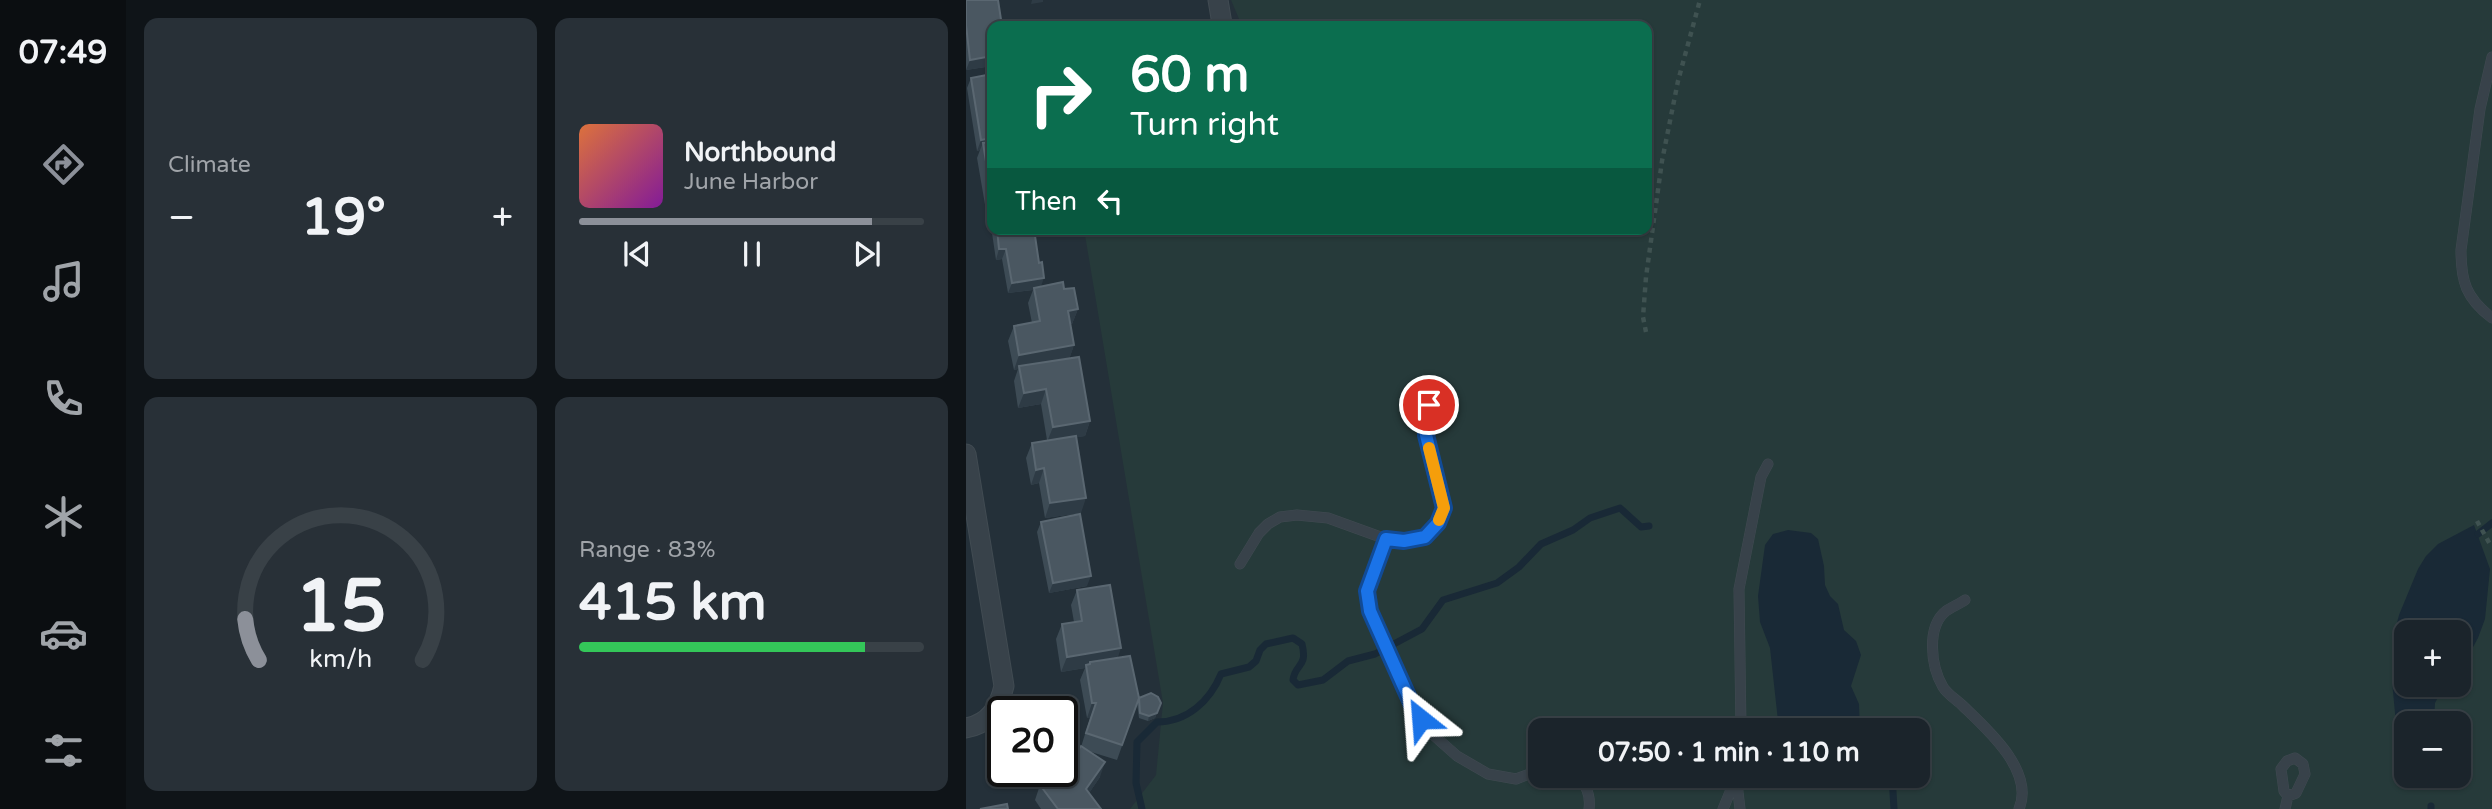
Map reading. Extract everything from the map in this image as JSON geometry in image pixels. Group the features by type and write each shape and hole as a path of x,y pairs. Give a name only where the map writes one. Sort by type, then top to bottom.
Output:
{"street":[{"path":"1218,0 1222,21"},
{"path":"966,454 1004,686 1001,701 993,713 985,721 966,728"}],"lane":[{"path":"2492,60 2480,109 2461,250 2461,272 2466,290 2492,318"},
{"path":"1240,564 1259,533 1280,517 1297,515 1328,518 1386,539 1404,541 1425,537 1438,523 1444,508 1426,435 1429,405"},
{"path":"1741,718 1739,589 1762,477 1768,464"},
{"path":"1386,539 1367,591 1370,611 1418,714 1430,732 1457,756 1488,774 1516,779 1528,774"},
{"path":"1965,600 1945,612 1937,623 1932,641 1935,664 1943,687 1986,727 2012,760 2021,780 2022,802 2019,809"},
{"path":"1586,788 1590,800 1589,809"},
{"path":"1723,809 1732,788"},
{"path":"1737,788 1740,809"},
{"path":"2285,809 2288,796"}],"path":[{"path":"1652,234 1665,141 1700,0"},
{"path":"1646,332 1643,317 1652,235"},
{"path":"2477,521 2491,545"}],"green space":[{"path":"1231,0 2492,0 2492,809 1130,809 1156,775 1163,703 1085,235 1652,235 1652,21 1240,21"}],"water":[{"path":"2474,525 2490,569 2485,619 2471,651 2471,620 2398,620 2426,556 2438,544"},
{"path":"1788,530 1811,533 1818,539 1825,585 1838,604 1844,630 1856,641 1861,655 1851,686 1859,704 1860,718 1778,718 1770,648 1760,622 1758,596 1765,545 1773,534"},
{"path":"2394,634 2394,697 2438,697 2435,711 2395,711 2392,681"}],"building":[{"path":"966,0 998,0 1001,21 987,21 987,57 970,60"},
{"path":"987,75 987,139 981,140 971,78"},
{"path":"983,143 987,143 987,168"},
{"path":"998,235 1035,235 1044,278 1012,283 1006,249 999,249"},
{"path":"1063,282 1064,289 1074,288 1078,309 1068,311 1074,345 1019,355 1014,326 1040,321 1034,288"},
{"path":"1079,357 1090,421 1053,427 1046,389 1024,393 1019,366"},
{"path":"1076,436 1086,498 1050,503 1044,468 1036,470 1032,443"},
{"path":"1080,514 1091,576 1053,583 1041,522"},
{"path":"1110,585 1121,648 1067,657 1062,624 1082,621 1077,590"},
{"path":"1130,656 1139,698 1122,745 1086,733 1096,703 1092,703 1086,665 1090,662"},
{"path":"1151,693 1158,697 1161,703 1157,713 1149,716 1140,713 1139,698"},
{"path":"1081,746 1105,762 1086,789 1101,809 1058,809 1042,787 1078,787 1078,750"},
{"path":"1007,804 1008,809 980,809"}],"waterway":[{"path":"1142,809 1136,783 1137,742 1157,722 1178,718 1196,708 1211,693 1221,674 1249,667 1266,644 1293,638 1302,644 1303,652 1293,680 1298,685 1323,680 1348,661 1375,654 1422,629 1443,600 1497,583 1519,567 1541,544 1573,530 1590,518 1620,508 1641,527 1649,526"},
{"path":"2478,534 2492,523"},
{"path":"1893,788 1894,809"}],"slow traffic":[{"path":"1429,448 1444,508 1439,520"}],"route":[{"path":"1421,719 1412,705 1370,611 1367,591 1386,539 1404,541 1425,537 1438,523 1444,508 1426,435 1429,405"}]}
